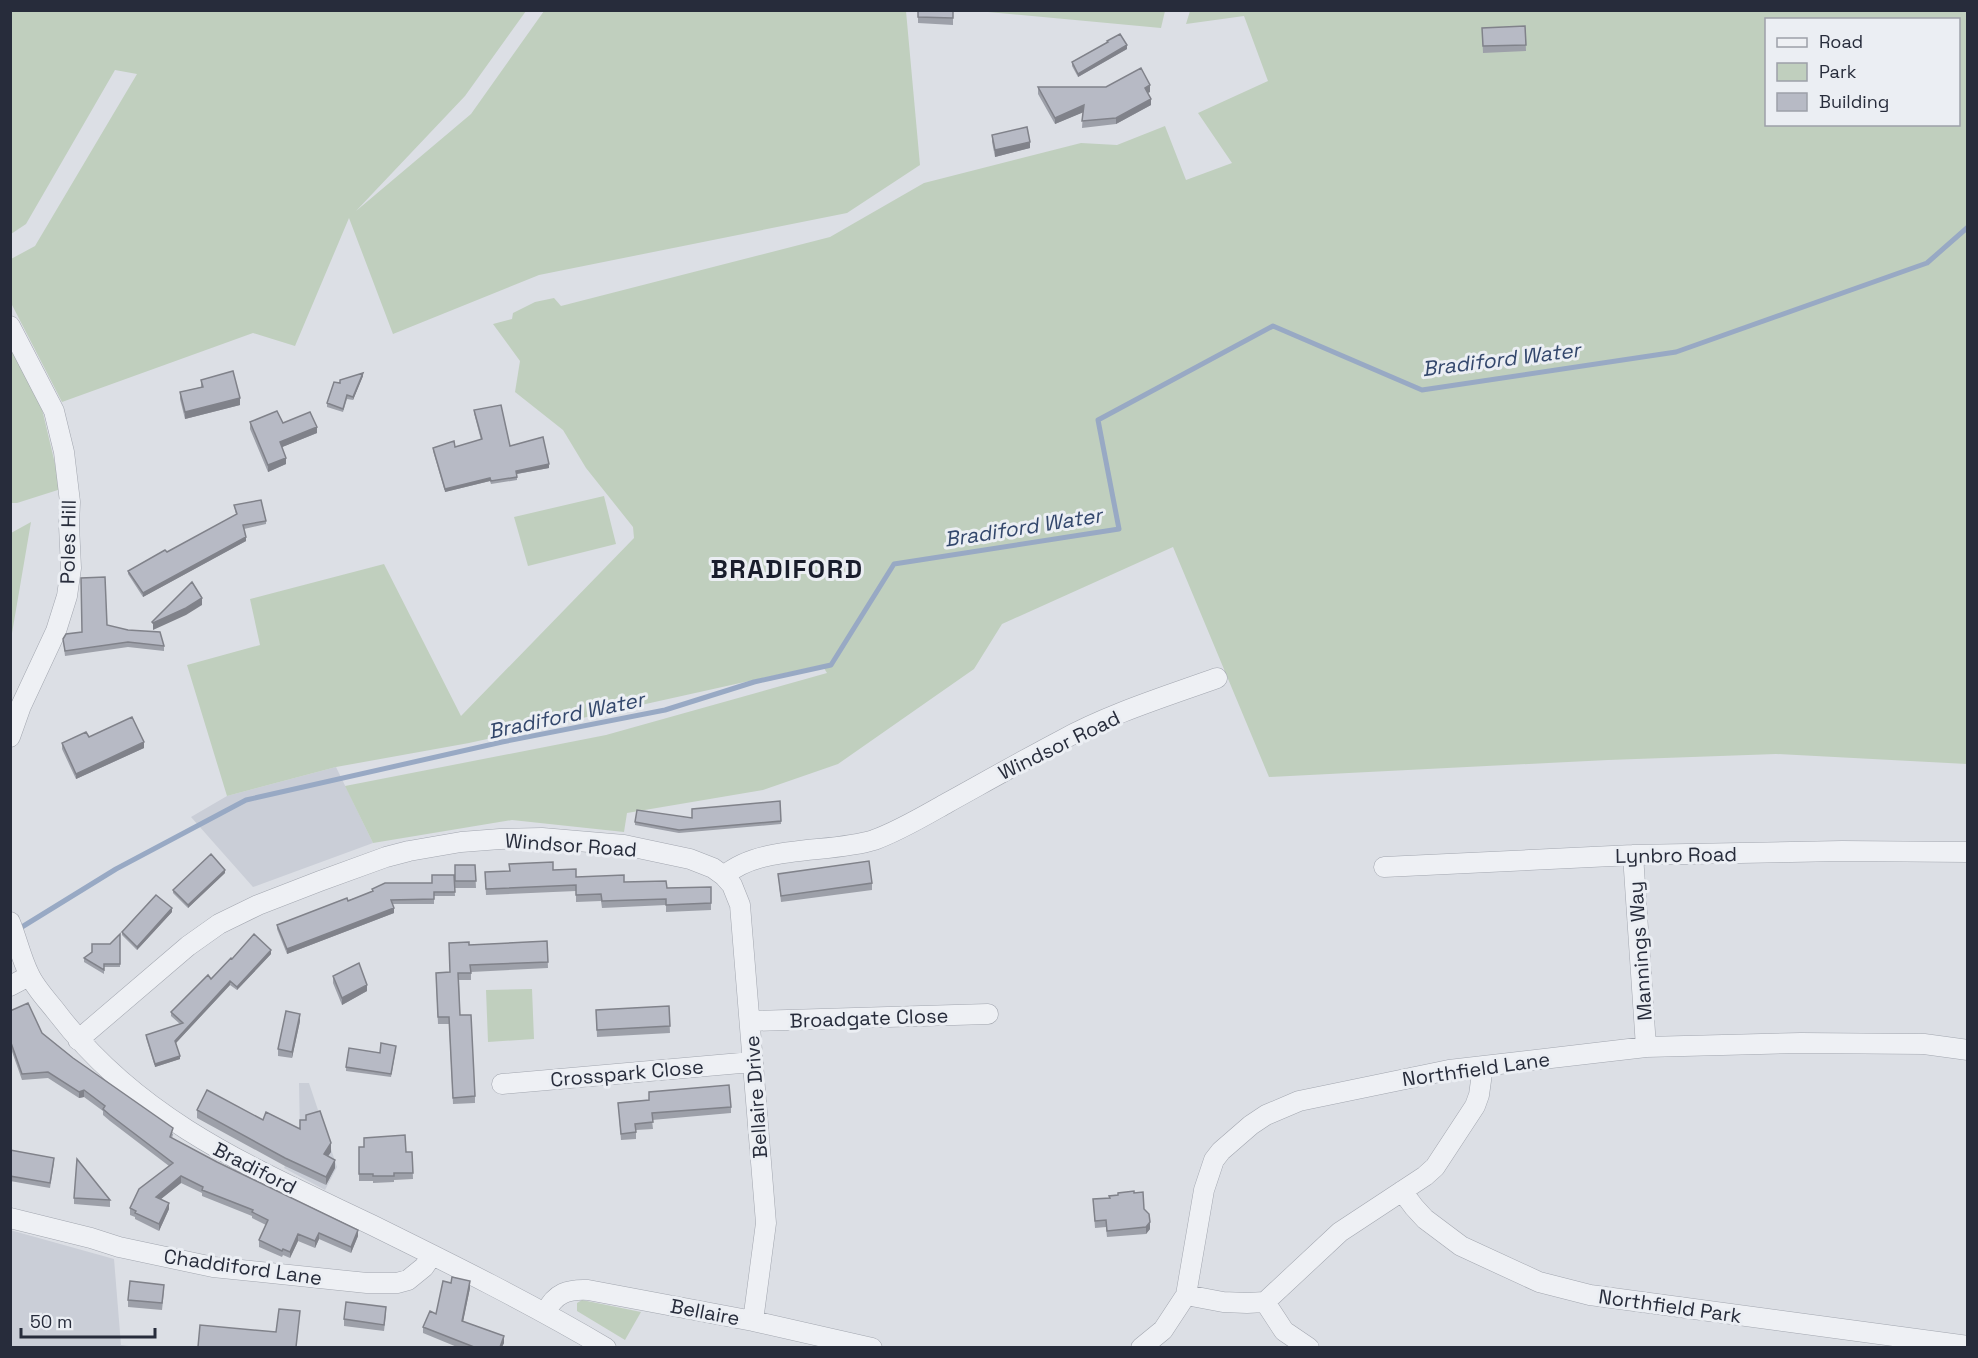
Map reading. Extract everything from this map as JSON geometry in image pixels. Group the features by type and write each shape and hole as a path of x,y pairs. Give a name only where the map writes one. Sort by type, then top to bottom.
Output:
{"street":[{"name":"Poles Hill","path":"10,326 54,411 64,452 69,502 71,568 67,596 56,631 21,706 10,737"},
{"name":"Windsor Road","path":"78,1040 188,946 219,924 258,905 386,857 461,842 500,838 542,838 624,845 690,860 713,868 724,876 749,862 767,856 854,844 881,837 1063,739 1135,708 1216,678"},
{"name":"Lynbro Road","path":"1384,867 1633,855 1842,851 1968,852"},
{"name":"Mannings Way","path":"1633,855 1646,1047"},
{"name":"Bellaire Drive","path":"724,876 732,885 740,905 766,1223 753,1321"},
{"name":"Bradiford","path":"10,922 29,976 78,1040 102,1066 124,1085 182,1128 292,1188 546,1312 606,1347"},
{"path":"10,986 29,976"},
{"name":"Broadgate Close","path":"750,1021 988,1014"},
{"name":"Northfield Lane","path":"1142,1347 1162,1330 1186,1295 1204,1190 1214,1160 1221,1150 1242,1131 1266,1116 1299,1101 1449,1070 1646,1047 1801,1043 1913,1044 1968,1050"},
{"name":"Crosspark Close","path":"502,1084 752,1062"},
{"path":"1186,1295 1223,1302 1265,1302 1340,1232 1435,1167 1466,1120 1479,1095 1483,1066"},
{"name":"Northfield Park","path":"1402,1191 1425,1219 1461,1246 1539,1282 1590,1295 1933,1345 1968,1347"},
{"name":"Chaddiford Lane","path":"10,1218 119,1247 213,1267 368,1283 397,1283 408,1280 424,1267 432,1255"},
{"name":"Bellaire","path":"546,1312 558,1295 568,1290 585,1290 753,1321 872,1347"},
{"path":"1265,1302 1284,1331 1309,1347"}],"shaded area":[{"path":"336,767 373,843 253,887 191,817 227,796"},
{"path":"299,1083 309,1083 337,1167 325,1190 284,1168 300,1136"},
{"path":"10,1230 114,1259 121,1345 137,1347 11,1347"}],"green space":[{"path":"11,10 526,11 465,96 356,211 471,114 544,11 906,11 920,165 847,213 539,275 393,334 349,218 295,346 253,333 62,402 11,303 11,259 35,246 137,74 115,70 26,224 11,234"},
{"path":"977,11 1165,11 1161,28"},
{"path":"1190,11 1967,11 1967,764 1776,754 1269,777 1173,547 1002,624 974,669 838,764 763,790 627,813 624,832 512,820 373,843 345,786 606,735 827,673 822,665 469,743 336,767 227,796 187,665 260,645 250,599 384,564 461,716 634,538 633,527 586,468 563,430 515,392 520,361 493,324 512,319 513,313 535,302 554,298 561,306 830,237 924,183 1081,143 1117,145 1165,126 1186,180 1232,163 1198,113 1268,81 1244,16 1186,24"},
{"path":"10,343 42,409 61,489 17,503 10,503"},
{"path":"604,496 616,544 528,566 514,517"},
{"path":"31,522 11,639 11,533"},
{"path":"532,989 534,1039 488,1042 486,990"},
{"path":"582,1300 641,1312 625,1340 577,1311 577,1303"}],"building":[{"path":"918,10 953,10 953,18 918,17"},
{"path":"1525,26 1526,45 1483,46 1482,28"},
{"path":"1120,34 1127,45 1078,74 1072,62"},
{"path":"1141,68 1150,85 1145,88 1151,99 1116,118 1082,121 1084,105 1055,118 1038,87 1106,87"},
{"path":"1027,127 1030,142 995,150 992,135"},
{"path":"233,371 240,398 185,412 180,392 203,387 201,380"},
{"path":"363,373 353,397 347,395 343,409 327,403 334,382 340,383 340,380"},
{"path":"501,405 510,446 543,437 549,464 516,471 517,477 491,481 490,478 445,489 433,448 454,441 455,447 482,439 474,410"},
{"path":"277,411 283,423 310,412 317,427 280,442 286,458 268,465 250,422"},
{"path":"261,500 266,521 243,525 246,537 143,593 128,571 237,514 234,505"},
{"path":"105,577 107,625 128,630 160,632 164,646 128,642 65,651 63,639 66,634 82,632 81,578"},
{"path":"192,582 202,598 153,623 152,622"},
{"path":"132,717 144,742 76,774 62,743 86,732 89,737"},
{"path":"780,801 781,821 679,830 635,822 637,810 692,818 692,809"},
{"path":"211,854 225,870 188,905 173,890"},
{"path":"869,861 872,883 781,896 778,874"},
{"path":"553,862 553,870 576,869 576,877 624,875 624,882 666,881 667,888 711,887 711,903 666,905 666,899 602,901 601,894 576,895 576,885 486,889 485,872 510,871 509,864"},
{"path":"455,865 475,865 476,881 455,881"},
{"path":"432,875 454,875 455,892 434,892 434,899 391,900 394,908 287,949 277,925 347,898 348,901 373,891 372,889 385,883 432,883"},
{"path":"156,895 172,908 137,947 122,932"},
{"path":"120,934 120,964 104,964 104,970 84,958 92,952 92,944 110,944"},
{"path":"254,934 271,950 237,987 230,981 175,1041 180,1056 155,1064 146,1035 183,1023 171,1012 208,975 211,979"},
{"path":"547,941 548,962 470,965 471,973 458,973 460,1015 471,1015 475,1096 453,1098 449,1017 438,1017 436,973 450,972 449,943 469,942 469,945"},
{"path":"359,963 367,985 342,998 333,976"},
{"path":"28,1003 42,1033 73,1058 173,1128 170,1137 358,1230 351,1247 319,1233 315,1241 298,1234 290,1252 283,1249 282,1251 259,1240 268,1220 252,1212 253,1210 202,1190 203,1187 181,1176 156,1197 169,1203 159,1224 135,1213 136,1211 130,1208 139,1189 173,1163 110,1115 103,1109 105,1106 84,1090 79,1092 48,1072 22,1074 10,1040 10,1011"},
{"path":"669,1006 670,1026 597,1030 596,1010"},
{"path":"286,1011 300,1014 292,1052 278,1049"},
{"path":"381,1043 396,1046 391,1074 346,1067 349,1048 380,1053"},
{"path":"729,1085 731,1107 652,1113 653,1122 635,1124 636,1132 621,1134 618,1103 649,1100 649,1092"},
{"path":"207,1090 263,1120 266,1112 300,1129 300,1120 306,1120 306,1115 320,1111 331,1143 324,1154 335,1160 326,1177 285,1158 197,1110"},
{"path":"405,1135 406,1152 412,1152 413,1173 394,1173 394,1176 359,1174 359,1147 364,1147 364,1138"},
{"path":"10,1150 54,1158 50,1183 10,1176"},
{"path":"77,1159 110,1200 74,1198"},
{"path":"1134,1191 1134,1193 1143,1192 1144,1209 1149,1214 1150,1222 1146,1227 1107,1231 1106,1220 1095,1221 1093,1199 1110,1198 1109,1196 1118,1195 1118,1193"},
{"path":"452,1277 470,1281 462,1321 504,1336 500,1347 474,1347 423,1327 430,1311 436,1314 443,1281 451,1283"},
{"path":"130,1281 164,1285 162,1303 128,1300"},
{"path":"346,1302 386,1307 384,1325 344,1319"},
{"path":"279,1309 300,1311 296,1347 198,1347 200,1325 276,1332"}],"waterway":[{"name":"Bradiford Water","path":"17,930 116,869 246,800 502,742 665,710 754,682 831,665 894,564 1119,529 1098,420 1273,326 1422,390 1676,352 1927,263 1968,227"}],"district":[{"name":"BRADIFORD","path":"787,569"}]}
